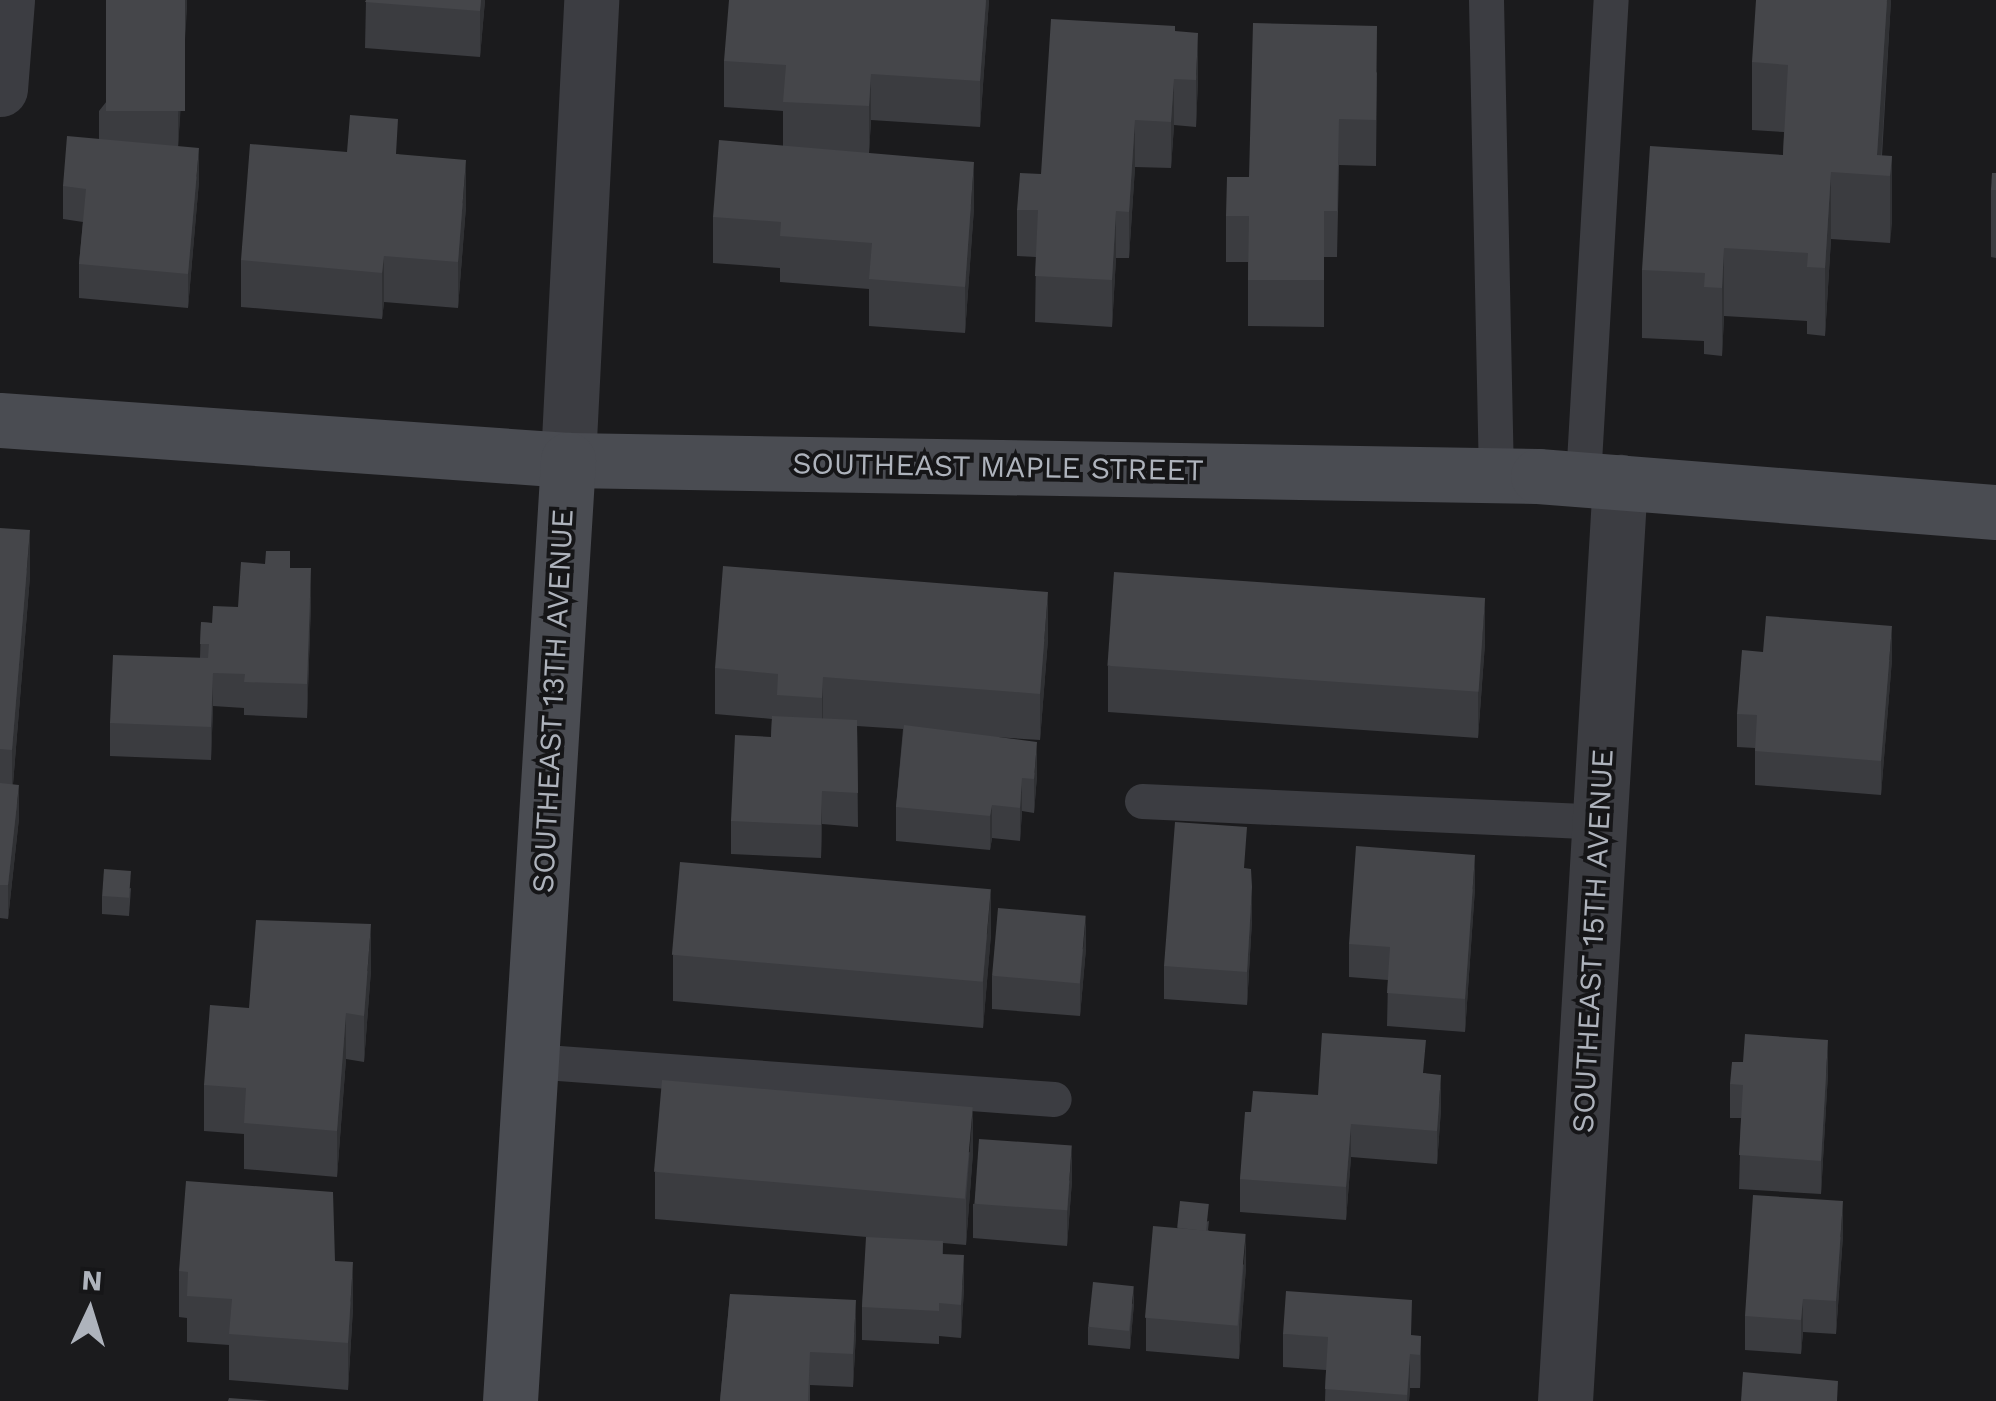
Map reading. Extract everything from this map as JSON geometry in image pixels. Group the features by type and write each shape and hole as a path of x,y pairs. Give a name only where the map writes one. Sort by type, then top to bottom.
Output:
{"street":[{"path":"0,90 6,0"},
{"name":"SOUTHEAST 13TH AVENUE","path":"510,1401 568,460 591,0"},
{"name":"SOUTHEAST MAPLE STREET","path":"0,420 568,460 1496,475 1996,512"},
{"name":"SOUTHEAST 15TH AVENUE","path":"1565,1401 1600,822 1602,480"}],"lane":[{"path":"1486,0 1496,475"},
{"path":"1602,480 1611,0"},
{"path":"1142,801 1600,822"},
{"path":"532,1061 1054,1099"}],"building":[{"path":"106,0 185,0 185,111 106,111"},
{"path":"366,0 481,0 480,11"},
{"path":"729,0 986,0 980,81 871,74 869,106 783,102 786,65 724,61"},
{"path":"1756,0 1887,0 1877,155 1892,156 1890,176 1831,172 1825,268 1807,267 1808,253 1724,248 1722,288 1704,287 1705,273 1642,270 1650,146 1783,155 1788,65 1752,62"},
{"path":"1051,19 1175,26 1175,31 1198,33 1196,80 1174,79 1171,122 1135,120 1129,212 1116,211 1112,280 1035,276 1038,210 1017,210 1020,173 1041,174"},
{"path":"1253,23 1377,26 1376,120 1339,119 1337,211 1324,211 1324,280 1248,280 1249,216 1226,216 1227,177 1249,177"},
{"path":"350,115 398,119 396,154 466,160 458,262 384,256 382,273 241,260 250,144 347,152"},
{"path":"67,136 199,148 188,274 79,264 86,189 63,186"},
{"path":"719,140 974,162 965,287 869,279 872,243 780,236 781,222 713,217"},
{"path":"1992,173 1996,173 1996,190 1991,190"},
{"path":"0,528 30,530 12,750 0,749"},
{"path":"266,551 290,551 290,568 311,568 307,684 244,682 245,674 213,673 211,727 110,723 113,655 208,658 209,644 200,644 201,622 212,623 213,606 238,607 241,562 265,564"},
{"path":"723,566 1048,592 1040,694 823,677 822,698 777,695 778,674 715,668"},
{"path":"1114,572 1485,598 1479,692 1107,666"},
{"path":"1766,616 1892,626 1881,761 1755,751 1757,715 1737,714 1742,650 1763,652"},
{"path":"772,716 857,720 858,793 822,791 821,825 731,821 735,735 771,737"},
{"path":"904,725 1037,742 1034,779 1022,778 1020,808 992,805 990,816 896,807"},
{"path":"0,783 19,785 8,885 0,885"},
{"path":"1175,822 1247,827 1244,868 1251,869 1252,887 1247,972 1164,966"},
{"path":"1356,846 1475,855 1465,999 1387,993 1390,947 1349,944"},
{"path":"680,862 991,889 983,982 672,955"},
{"path":"104,869 131,871 129,898 102,896"},
{"path":"998,908 1086,916 1080,983 992,976"},
{"path":"256,920 371,924 364,1016 346,1013 337,1131 244,1123 246,1088 204,1085 210,1005 249,1008"},
{"path":"1322,1033 1426,1040 1423,1073 1441,1075 1437,1131 1351,1124 1346,1187 1240,1179 1245,1112 1251,1112 1253,1091 1318,1095"},
{"path":"1745,1034 1828,1040 1821,1161 1739,1155 1743,1085 1730,1084 1732,1062 1743,1062"},
{"path":"662,1080 973,1107 965,1199 654,1172"},
{"path":"979,1139 1072,1145 1067,1210 974,1204"},
{"path":"186,1181 333,1192 335,1261 353,1262 348,1343 229,1334 232,1299 187,1296 188,1272 179,1271"},
{"path":"1753,1195 1843,1201 1836,1301 1803,1299 1801,1320 1745,1316"},
{"path":"1180,1201 1209,1204 1206,1231 1177,1228"},
{"path":"1153,1226 1246,1234 1238,1326 1145,1318"},
{"path":"866,1237 943,1241 942,1254 964,1255 961,1305 939,1303 939,1311 862,1307"},
{"path":"1093,1282 1134,1286 1129,1331 1088,1327"},
{"path":"1286,1291 1412,1300 1411,1335 1421,1336 1420,1355 1410,1354 1407,1395 1325,1389 1328,1337 1283,1334"},
{"path":"730,1294 856,1300 853,1354 810,1352 808,1401 720,1401"},
{"path":"1743,1372 1838,1381 1837,1401 1741,1401"},
{"path":"229,1398 270,1401 228,1401"}]}
